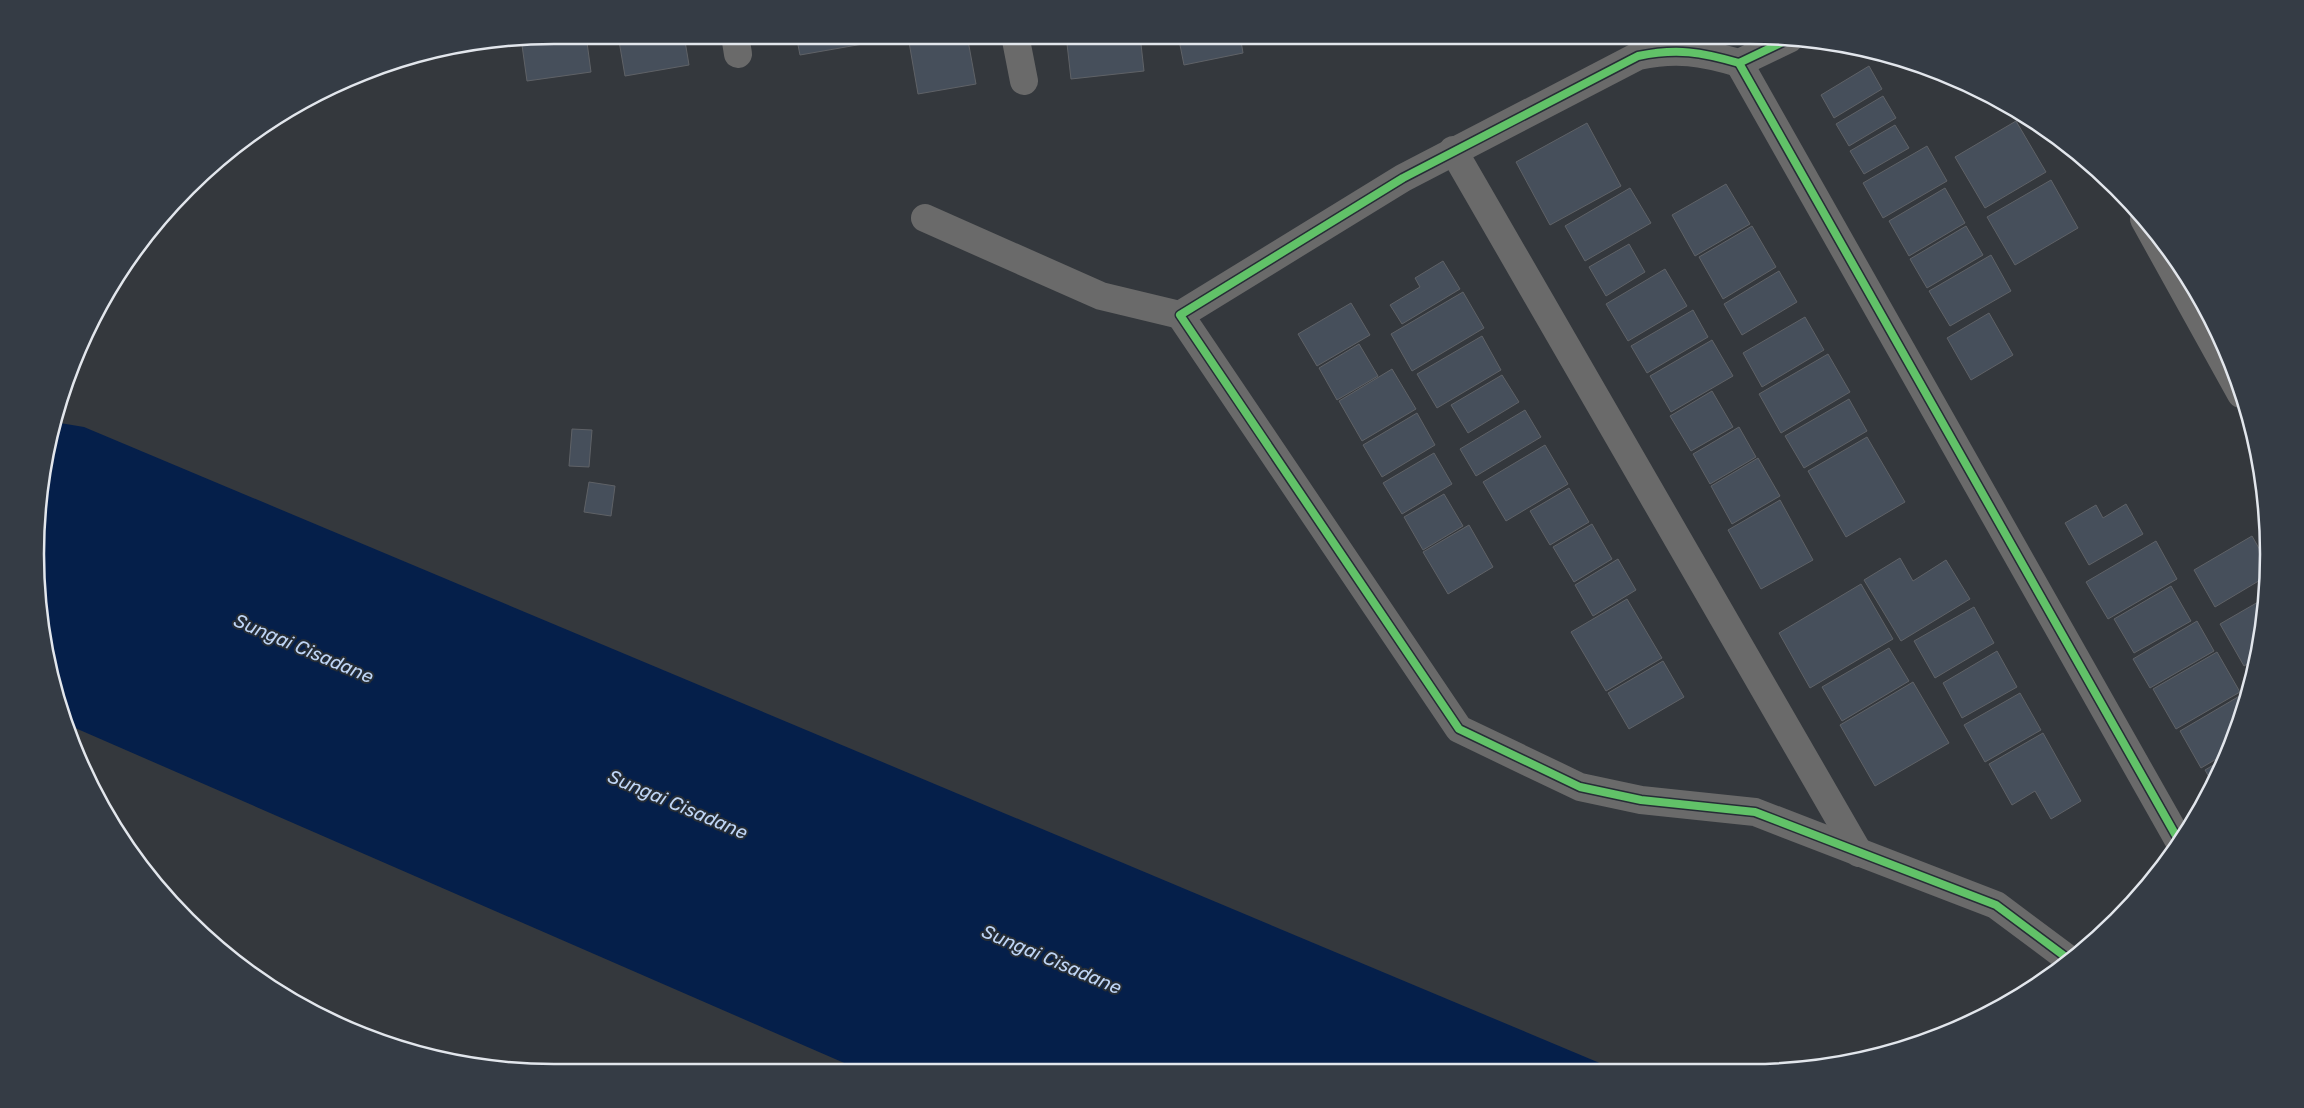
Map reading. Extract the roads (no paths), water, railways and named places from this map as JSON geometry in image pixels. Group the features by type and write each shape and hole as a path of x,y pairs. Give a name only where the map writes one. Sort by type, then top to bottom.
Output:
{"street":[{"path":"1017,44 1024,81"},
{"path":"1180,315 1403,178 1453,150 1638,56 1666,50 1706,53 1739,63 1778,45"},
{"path":"1739,63 2175,836"},
{"path":"1453,150 1859,853"},
{"path":"925,218 1101,296 1180,315 1459,729 1580,787 1641,800 1755,812 1996,905 2064,956"},
{"path":"2165,258 2220,355"}],"water":[{"name":"Sungai Cisadane","path":"61,423 84,427 1602,1064 847,1064 75,728 61,686 54,654 48,621 45,587 44,554 48,487"}]}
